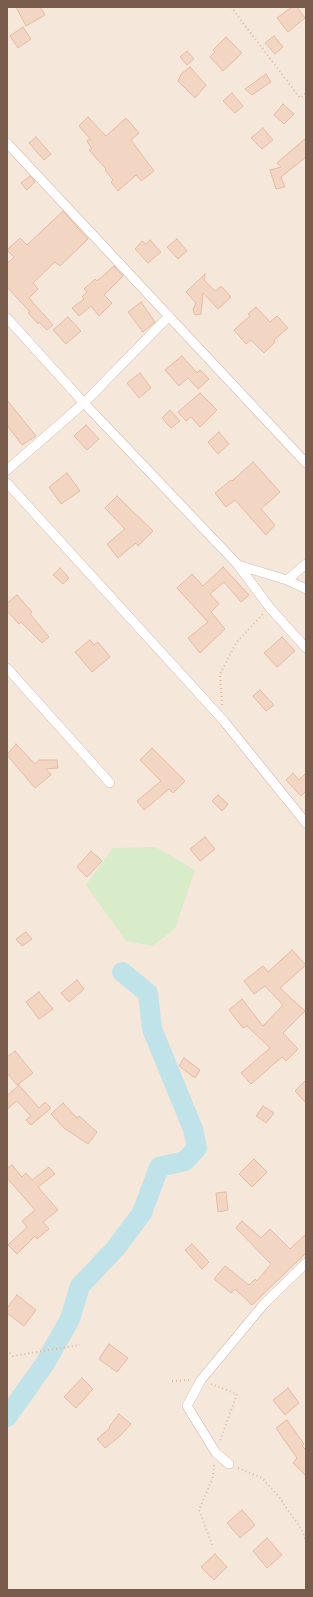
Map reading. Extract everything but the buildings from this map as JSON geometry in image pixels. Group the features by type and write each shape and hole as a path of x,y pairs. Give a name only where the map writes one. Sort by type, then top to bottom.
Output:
{"street":[{"path":"7,143 306,463"},
{"path":"7,470 84,403 169,316"},
{"path":"7,318 84,403 238,565 270,608 306,648"},
{"path":"7,483 223,720 306,824"},
{"path":"287,580 306,564"},
{"path":"238,565 287,580 306,589"},
{"path":"7,668 110,783"},
{"path":"229,1464 216,1453 187,1406 200,1380 264,1304 306,1263"}],"path":[{"path":"231,7 300,98 306,93"},
{"path":"223,720 220,674 236,643 270,608"},
{"path":"7,1350 13,1356 80,1345"},
{"path":"229,1464 262,1478 284,1504 302,1530 306,1541"}],"shaded area":[{"path":"7,7 306,7 306,1590 7,1590"}],"green space":[{"path":"156,847 195,870 175,929 152,946 126,941 86,885 113,848"}],"waterway":[{"path":"7,1417 44,1365 70,1319 80,1286 115,1249 142,1213 159,1167 185,1161 197,1148 193,1129 152,1029 148,993 122,972"}]}
